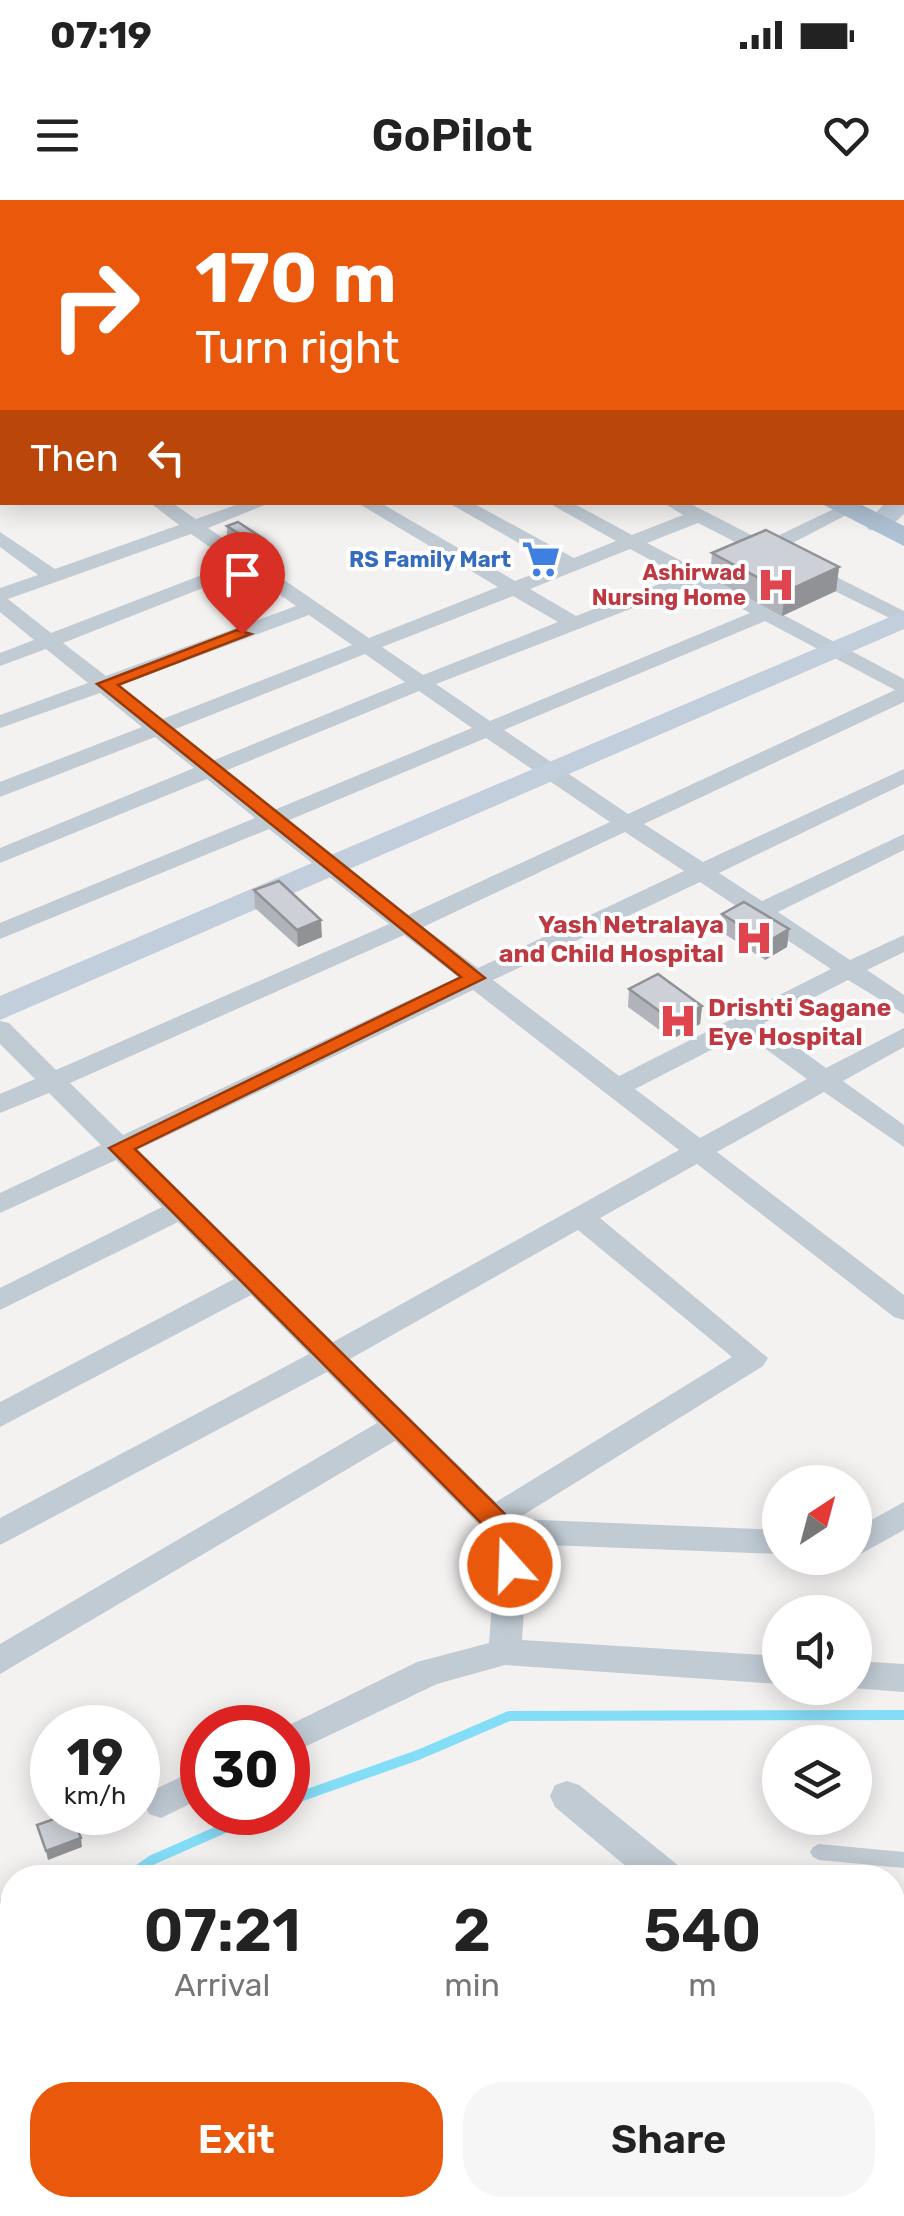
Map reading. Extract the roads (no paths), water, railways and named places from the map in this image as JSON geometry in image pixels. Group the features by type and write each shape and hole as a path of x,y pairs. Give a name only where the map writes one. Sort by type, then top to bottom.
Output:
{"street":[{"path":"162,505 550,772 904,1006"},
{"path":"0,594 254,505"},
{"path":"370,505 574,624"},
{"path":"462,505 570,564"},
{"path":"562,505 904,691"},
{"path":"677,505 904,619"},
{"path":"0,856 215,771 420,683 764,550 881,511"},
{"path":"0,790 698,516"},
{"path":"0,538 52,576"},
{"path":"0,660 248,564"},
{"path":"0,602 332,868 904,1310"},
{"path":"0,722 311,608"},
{"path":"0,932 276,821 765,614"},
{"path":"0,1009 904,619"},
{"path":"0,1104 407,926 904,691"},
{"path":"0,1204 904,776"},
{"path":"760,910 904,841"},
{"path":"617,1088 904,942"},
{"path":"747,1023 904,1138"},
{"path":"0,1029 499,1525 510,1565 505,1652"},
{"path":"0,1533 331,1356 904,1036"},
{"path":"0,1300 181,1208"},
{"path":"499,1525 752,1358 579,1216"},
{"path":"0,1416 254,1280"},
{"path":"0,1660 398,1424"},
{"path":"872,1534 904,1514"},
{"path":"499,1525 762,1541"},
{"path":"310,1730 429,1672 505,1652 762,1669"},
{"path":"872,1676 904,1678"},
{"path":"161,1803 180,1793"},
{"path":"567,1796 651,1865"}],"lane":[{"path":"819,1852 904,1860"}],"waterway":[{"path":"310,1793 418,1755 509,1716 904,1715"},
{"path":"145,1865 209,1835"}],"place":[{"name":"RS Family Mart","path":"541,559"},
{"name":"Ashirwad Nursing Home","path":"776,585"},
{"name":"Yash Netralaya and Child Hospital","path":"754,938"},
{"name":"Drishti Sagane Eye Hospital","path":"678,1021"}]}
